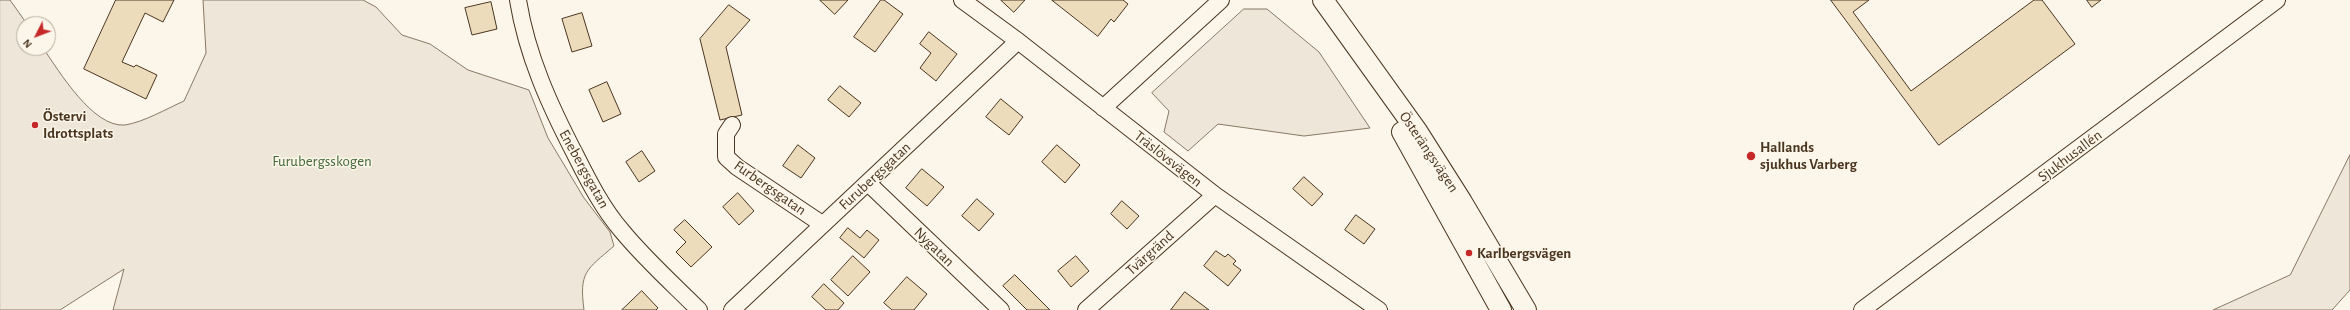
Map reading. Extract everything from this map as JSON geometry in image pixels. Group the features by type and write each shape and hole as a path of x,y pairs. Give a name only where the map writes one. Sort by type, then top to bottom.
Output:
{"street":[{"name":"Enebergsgatan","path":"518,0 522,24 535,70 561,129 593,189 622,231 699,310"},
{"name":"Träslövsvägen","path":"962,0 1018,41 1215,195 1379,310"},
{"path":"1103,108 1221,0"},
{"name":"Österängsvägen","path":"1308,0 1399,126 1500,307"},
{"name":"Österängsvägen","path":"1323,0 1416,131 1526,306"},
{"name":"Sjukhusallén","path":"1862,310 2277,0"},
{"name":"Furubergsgatan","path":"732,310 1018,41"},
{"name":"Furbergsgatan","path":"732,125 726,134 726,157 737,167 822,224"},
{"name":"Nygatan","path":"868,183 1001,310"},
{"name":"Tvärgränd","path":"1086,310 1215,195"}],"green space":[{"name":"Furubergsskogen","path":"0,0 10,0 21,16 16,16 16,56 49,56 78,96 89,108 101,117 113,123 125,125 147,118 184,101 206,53 203,0 363,0 376,7 402,35 430,44 468,70 529,90 548,138 584,198 610,232 614,246 591,267 584,279 584,310 113,310 124,269 60,310 0,310"},
{"path":"1244,9 1267,9 1319,52 1370,128 1304,136 1218,124 1188,151 1164,132 1169,111 1152,93"},
{"path":"2350,155 2350,290 2332,310 2213,310 2290,275"}],"building":[{"path":"116,0 174,0 163,22 145,13 122,62 134,67 136,65 157,75 146,99 84,69"},
{"path":"820,0 848,0 835,14"},
{"path":"881,0 884,0 903,14 875,52 854,37"},
{"path":"1001,0 1025,0 1014,12"},
{"path":"1052,0 1123,0 1128,4 1114,22 1111,19 1098,36"},
{"path":"1831,0 1869,0 1853,12 1911,91 2034,0 2042,0 2075,44 1939,145"},
{"path":"2087,0 2101,0 2092,7"},
{"path":"491,2 497,29 472,35 465,8"},
{"path":"729,5 750,20 726,47 742,115 720,120 700,39"},
{"path":"582,13 592,46 572,52 562,19"},
{"path":"929,32 957,54 936,81 920,68 931,53 920,44"},
{"path":"607,82 621,114 603,122 589,90"},
{"path":"840,86 861,103 849,117 828,100"},
{"path":"1001,99 1023,117 1009,135 986,117"},
{"path":"798,145 815,158 801,178 783,166"},
{"path":"1057,145 1080,165 1065,183 1042,162"},
{"path":"642,151 655,171 639,182 626,162"},
{"path":"922,169 944,187 927,206 906,188"},
{"path":"1304,177 1323,194 1312,206 1293,189"},
{"path":"738,193 754,211 739,225 723,207"},
{"path":"977,199 994,214 979,231 962,216"},
{"path":"1122,201 1139,216 1127,229 1111,214"},
{"path":"1356,215 1375,229 1364,244 1345,230"},
{"path":"685,220 712,247 691,267 676,252 686,242 674,230"},
{"path":"848,228 860,238 867,230 879,240 864,258 840,238"},
{"path":"1216,251 1225,257 1228,254 1236,261 1233,264 1241,270 1228,286 1204,266"},
{"path":"853,256 870,272 848,296 831,280"},
{"path":"1076,256 1089,271 1071,287 1058,271"},
{"path":"1015,275 1050,310 1027,310 1003,286"},
{"path":"907,277 927,294 914,310 892,310 884,303"},
{"path":"824,284 844,303 838,310 826,310 812,297"},
{"path":"642,291 658,308 656,310 622,310"},
{"path":"1185,292 1209,310 1171,310"}],"place":[{"name":"Östervi Idrottsplats","path":"35,125"},
{"name":"Hallands sjukhus Varberg","path":"1751,156"},
{"name":"Karlbergsvägen","path":"1469,253"}]}
